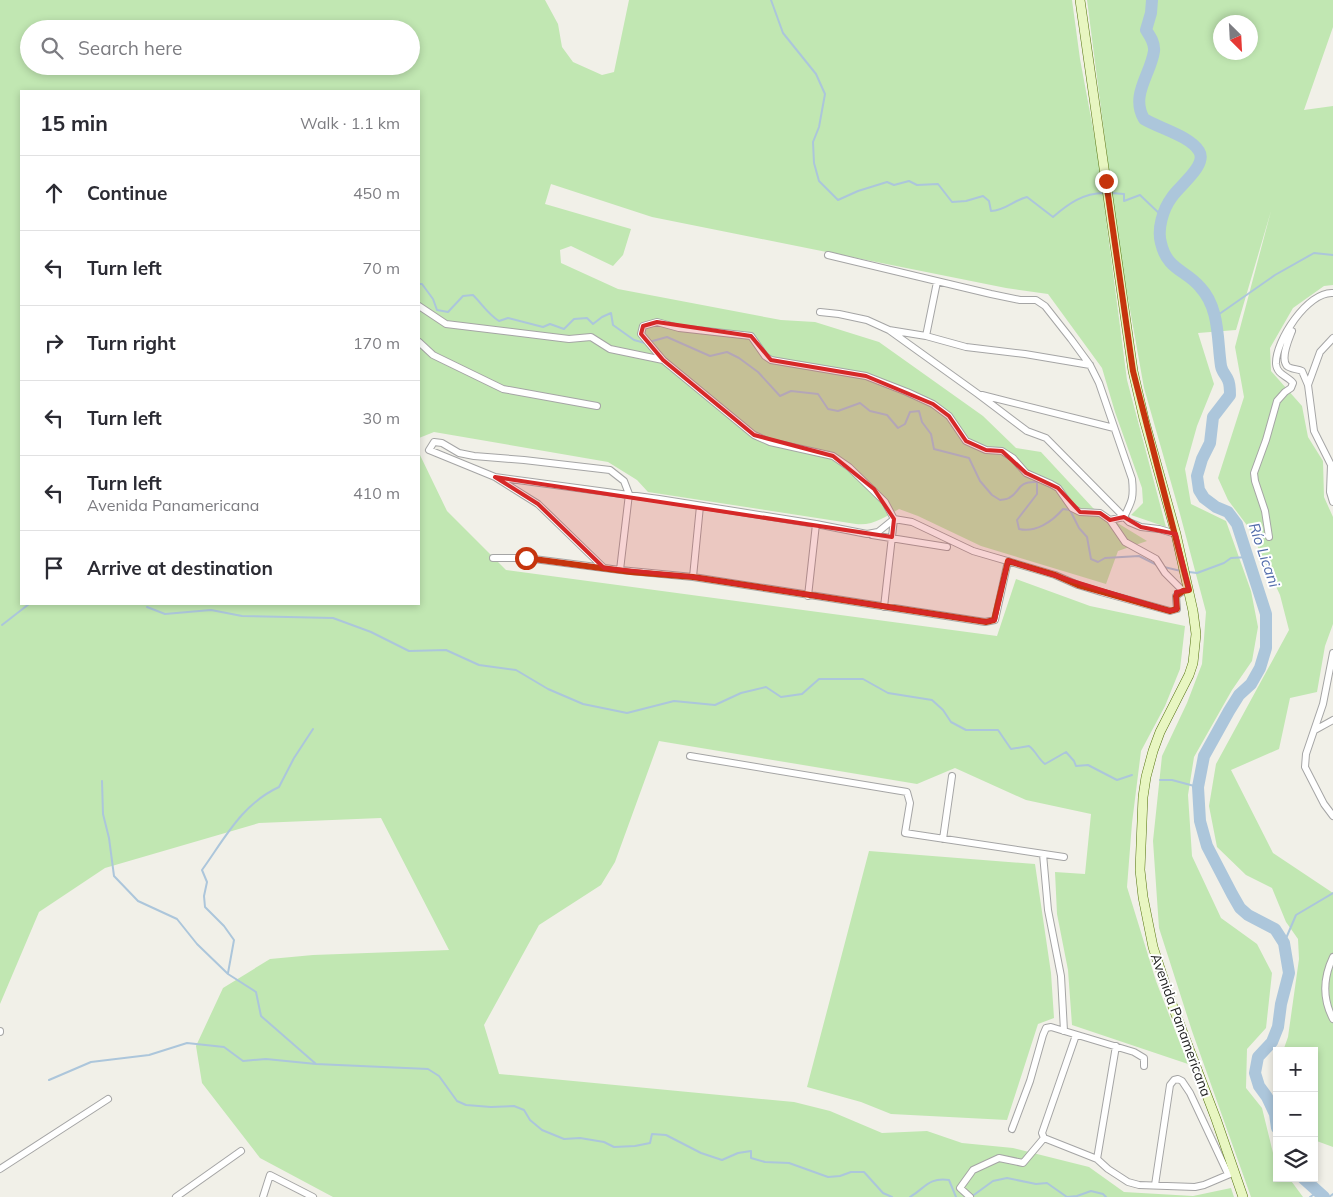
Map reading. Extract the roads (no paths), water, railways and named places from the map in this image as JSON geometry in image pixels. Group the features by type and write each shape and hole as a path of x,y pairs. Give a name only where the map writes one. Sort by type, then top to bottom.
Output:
{"main road":[{"name":"Avenida Panamericana","path":"1080,0 1133,371 1144,419 1176,534 1196,634 1193,663 1189,675 1160,732 1146,777 1143,797 1140,870 1147,920 1167,991 1231,1173 1243,1197"}],"street":[{"path":"828,255 1020,300 1036,300 1045,306 1090,365 1099,383 1127,461 1134,496 1132,504 1124,517 1110,520"},
{"path":"926,336 937,282"},
{"path":"1269,537 1265,511 1254,474 1277,401 1293,384 1279,371 1276,364 1279,352 1289,329 1300,312 1322,295 1333,293"},
{"path":"420,307 446,324 569,339 591,337 610,349 663,360"},
{"path":"820,312 867,320 889,330 1027,432 1046,438 1130,522 1141,527 1176,534"},
{"path":"1300,312 1288,341 1285,364 1288,367 1302,371 1308,385 1314,431 1331,465 1330,492 1333,502"},
{"path":"867,534 878,532 894,519 912,522 973,551 1055,575 1078,585 1170,611 1177,609 1176,596 1187,589 1165,573 1156,559 1124,542 1110,520 1100,513 1080,512 1072,508 1058,488 1026,473 1012,458 1002,451 986,450 966,441 949,416 933,404 866,376 771,360 765,356 751,336 679,328 657,322 643,326 642,334 663,360 754,435 770,442 833,456 849,467 885,502 894,519 884,607"},
{"path":"889,330 926,336 966,346 1090,365"},
{"path":"1308,385 1320,352 1333,338"},
{"path":"420,343 434,355 503,389 597,406"},
{"path":"978,394 1114,428"},
{"path":"604,568 538,504 495,477 429,450 434,442 459,453 474,456 610,470 624,481 629,494 620,570"},
{"path":"495,477 629,494 947,547"},
{"path":"693,577 700,506"},
{"path":"808,596 816,524"},
{"path":"493,558 526,558 693,577 808,596 990,622 994,620 996,615 1008,561"},
{"path":"1333,653 1323,704 1306,754 1305,767 1324,804 1333,816"},
{"path":"1314,730 1333,720"},
{"path":"690,756 907,792 910,803 904,833 1064,857"},
{"path":"943,839 952,776"},
{"path":"1043,854 1048,910 1062,976 1064,1031"},
{"path":"1333,957 1327,971 1324,993 1333,1019"},
{"path":"1012,1129 1030,1081 1046,1028 1051,1027 1140,1054 1144,1058 1144,1066"},
{"path":"1044,1138 1042,1134 1076,1035"},
{"path":"1097,1159 1116,1046"},
{"path":"1044,1138 1097,1159 1128,1182 1139,1185 1195,1187 1231,1173 1190,1093 1182,1081 1178,1079 1174,1080 1170,1085 1155,1185"},
{"path":"0,1169 108,1099"},
{"path":"970,1197 960,1188 973,1170 999,1158 1023,1163 1044,1138"},
{"path":"176,1197 241,1150"},
{"path":"263,1197 270,1175 313,1197"}],"waterway":[{"path":"771,0 783,33 816,74 825,94 819,127 813,142 814,163 819,181 838,200 858,191 887,182 894,185 909,181 917,185 938,184 952,202 966,201 983,196 989,201 991,211 996,211 1027,197 1053,217 1076,200 1096,193 1104,193"},
{"name":"Río Licani","path":"1152,0 1151,13 1146,30 1153,42 1154,51 1140,93 1140,110 1144,119 1189,141 1199,151 1201,157 1200,163 1192,175 1176,192 1166,207 1160,225 1161,243 1164,252 1172,264 1195,281 1211,305 1216,325 1221,366 1230,387 1230,395 1213,417 1210,443 1202,459 1197,476 1199,490 1204,498 1216,507 1228,512 1237,524 1266,614 1266,648 1260,668 1251,684 1239,695 1204,756 1198,787 1200,821 1207,846 1232,894 1240,908 1248,915 1275,929 1284,943 1289,973 1281,1004 1278,1027 1272,1042 1258,1057 1255,1073 1259,1086 1273,1110"},
{"path":"1111,193 1124,194 1124,201 1140,195 1163,217"},
{"path":"1215,317 1275,275 1314,253 1333,255"},
{"path":"420,284 422,284 433,299 437,310 448,312 463,296 473,295 499,321 508,318 543,327 550,324 564,329 574,319 587,318 593,324 611,313 613,325 634,340 645,343"},
{"path":"649,342 667,337 710,356 727,352 758,372 780,396 791,391 818,394 828,409 838,411 860,403 870,411 887,415 898,428 905,424 910,412 919,411 922,422 931,434 934,449 969,458 980,481 992,495 1000,500 1013,496 1025,483 1037,482 1037,494 1017,520 1019,529 1037,528 1054,518 1063,509 1070,510 1079,528 1087,537 1091,559 1098,562 1105,558 1139,556 1157,565"},
{"path":"1189,572 1197,573 1224,563 1231,558 1248,557"},
{"path":"1164,567 1181,571"},
{"path":"2,625 28,605"},
{"path":"147,607 165,614 211,610 242,616 333,618 371,632 409,651 446,650 479,665 516,670 548,689 583,704 627,713 674,701 715,705 741,693 766,687 781,697 802,694 819,679 863,679 888,693 932,700 943,710 951,722 966,730 998,730 1011,749 1029,746 1045,764 1066,752 1076,766 1088,765 1117,780 1132,775"},
{"path":"228,973 234,940 224,926 205,907 204,896 207,882 202,870 244,812 266,794 279,787 294,758 313,729"},
{"path":"1160,780 1172,780 1198,787"},
{"path":"102,781 103,814 109,838 114,876 138,901 177,919 197,944 228,974 256,992 261,1016 316,1064"},
{"path":"1284,943 1296,915 1333,893"},
{"path":"49,1080 91,1062 149,1055 187,1043 224,1047 243,1061 266,1059 316,1064 428,1069 439,1076 457,1101 466,1105 514,1106 524,1110 530,1120 542,1130 564,1139 580,1138 604,1142 614,1147 650,1143 652,1134 666,1135 701,1153 722,1160 738,1153 751,1151 751,1158 765,1162 789,1163 828,1177 840,1176 851,1172 864,1172 883,1193 892,1197"},
{"path":"971,1197 993,1181 1007,1178 1036,1184 1047,1183 1067,1197 1091,1191 1103,1194 1106,1197"},
{"path":"910,1197 937,1180 949,1180 956,1197"},
{"name":"Río Licani","path":"1307,1182 1324,1197"},
{"path":"1310,1197 1319,1191"},
{"path":"1329,1197 1333,1194"}]}
